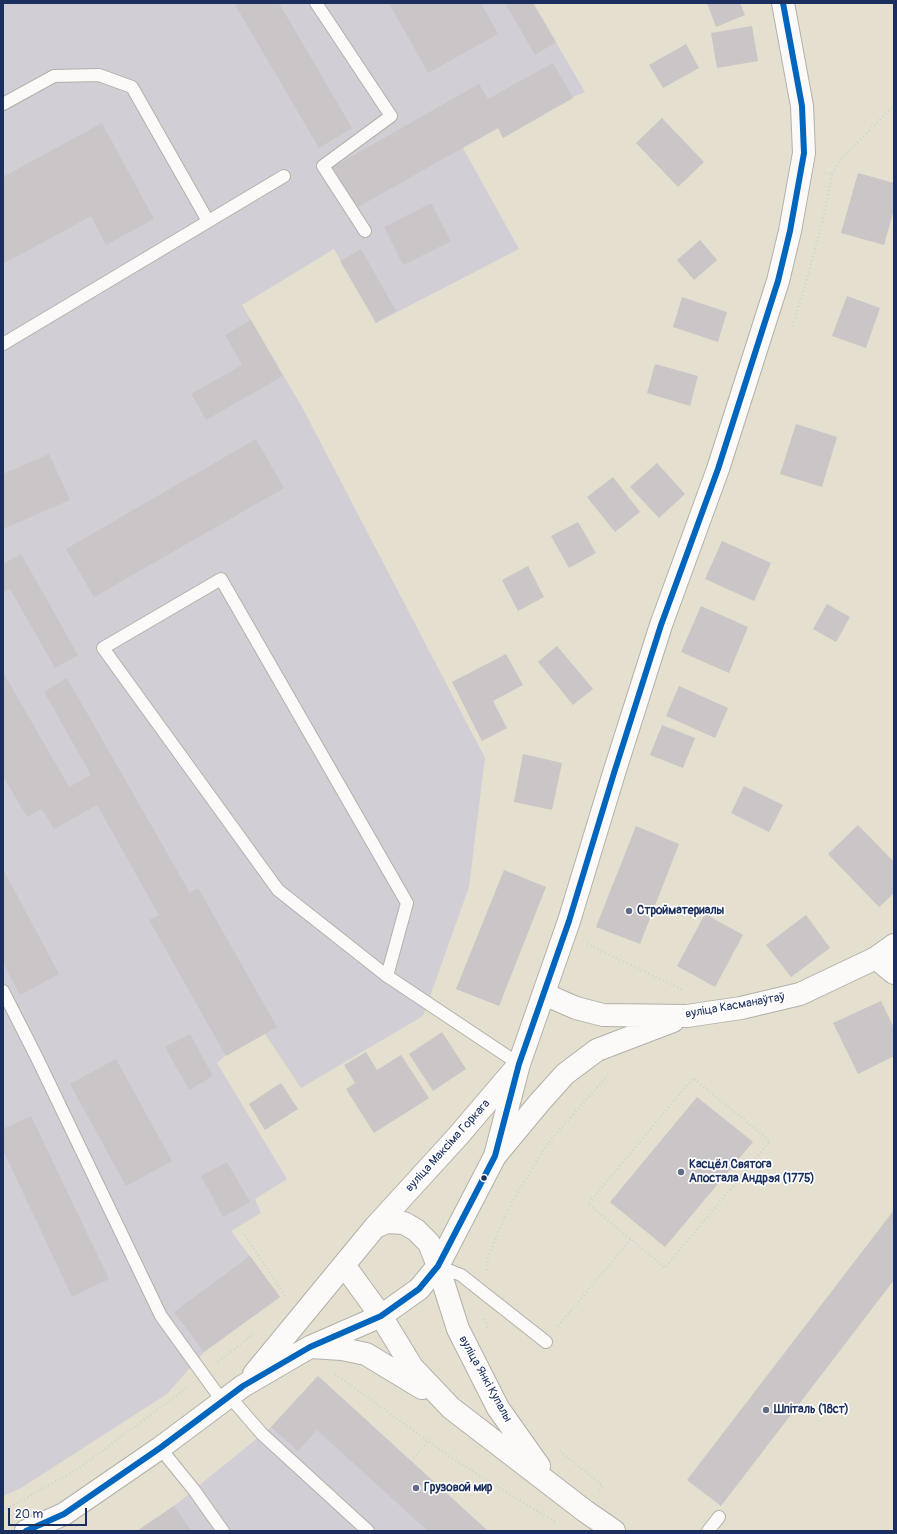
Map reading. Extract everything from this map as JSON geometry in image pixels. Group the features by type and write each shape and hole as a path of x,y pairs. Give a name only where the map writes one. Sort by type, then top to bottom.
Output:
{"main road":[{"name":"вуліца Максіма Горкага","path":"438,1266 495,1156 519,1064 569,921 661,625 718,469 778,281 790,231 804,153 802,106 783,3"},
{"name":"вуліца Касманаўтаў","path":"544,994 576,1008 603,1015 687,1016 741,1008 800,994 876,958 894,945"},
{"path":"876,958 894,973"},
{"path":"495,1156 565,1074 597,1050 687,1016"},
{"name":"вуліца Максіма Горкага","path":"375,1227 458,1136 519,1064"},
{"path":"26,1531 64,1514 160,1448 232,1395 310,1348 381,1316 419,1289 438,1266 429,1242 416,1230 404,1223 387,1222 375,1227 232,1395"},
{"path":"344,1265 381,1316"},
{"name":"вуліца Янкі Купалы","path":"438,1266 458,1329 498,1408 551,1484"},
{"name":"вуліца Янкі Купалы","path":"381,1316 412,1367 451,1408 585,1511 614,1531"},
{"path":"310,1348 342,1349 366,1354 392,1369 451,1408"}],"lane":[{"path":"316,3 391,116 323,166 365,231"},
{"path":"3,104 54,76 99,75 132,87 208,221"},
{"path":"3,344 284,176"},
{"path":"387,976 406,903 221,579 103,648 278,890 387,976 519,1064"},
{"path":"3,991 38,1060 161,1316 202,1376 232,1395 262,1434 368,1531"},
{"path":"438,1266 461,1275 546,1342"},
{"path":"160,1448 194,1490 223,1531"},
{"path":"708,1531 719,1516"}],"path":[{"path":"790,332 803,294 823,218 832,174 841,159 894,105"},
{"path":"801,169 832,174"},
{"path":"586,944 689,993"},
{"path":"490,1334 485,1321 488,1257 513,1200 547,1144 612,1071"},
{"path":"693,1078 770,1142 665,1268 631,1239 588,1204 693,1078"},
{"path":"546,1342 631,1239"},
{"path":"3,1511 78,1469 202,1376 256,1332"},
{"path":"411,1461 428,1441"},
{"path":"558,1450 603,1486 585,1511"}],"shaded area":[{"path":"3,3 533,3 585,92 498,128 463,148 519,249 376,323 334,249 242,305 302,407 485,758 469,887 423,1016 301,1088 265,1034 226,1055 217,1063 287,1179 255,1199 261,1213 231,1231 280,1297 204,1352 167,1394 21,1488 3,1496"},
{"path":"318,1376 488,1531 137,1531 174,1506 271,1427"}],"building":[{"path":"234,3 279,3 352,128 319,148"},
{"path":"389,3 481,3 498,34 428,73"},
{"path":"505,3 533,3 556,42 535,55"},
{"path":"707,3 740,3 745,15 716,27"},
{"path":"752,26 758,61 717,68 711,33"},
{"path":"686,44 699,68 663,88 649,65"},
{"path":"553,63 573,98 503,138 498,128 356,208 333,167 479,84 488,99"},
{"path":"662,118 704,162 678,187 636,143"},
{"path":"102,123 154,219 106,245 91,216 3,264 3,177"},
{"path":"858,173 894,183 894,209 884,245 841,233"},
{"path":"431,203 451,241 403,265 384,227"},
{"path":"700,240 717,260 694,280 677,260"},
{"path":"361,249 396,311 376,323 340,261"},
{"path":"847,296 880,308 866,348 832,336"},
{"path":"682,297 727,312 718,342 673,327"},
{"path":"251,320 283,376 206,420 191,394 242,365 225,335"},
{"path":"655,364 698,376 690,406 647,393"},
{"path":"796,424 837,437 822,487 780,474"},
{"path":"256,439 284,488 94,597 66,549"},
{"path":"49,454 70,500 3,529 3,474"},
{"path":"657,463 685,494 659,518 630,487"},
{"path":"613,477 640,512 615,532 587,497"},
{"path":"578,522 596,553 569,568 551,536"},
{"path":"722,541 771,563 754,601 705,579"},
{"path":"21,554 78,655 55,668 10,589 3,593 3,564"},
{"path":"528,566 544,597 518,611 502,580"},
{"path":"827,604 850,617 836,642 813,629"},
{"path":"701,606 748,627 729,673 681,652"},
{"path":"557,646 593,689 573,705 538,662"},
{"path":"506,654 523,685 493,701 507,728 482,741 452,682"},
{"path":"3,672 69,787 91,775 44,692 67,678 190,893 198,888 277,1027 226,1056 149,920 159,915 97,805 54,829 42,809 27,817 3,776"},
{"path":"679,686 728,708 715,738 666,716"},
{"path":"662,725 695,738 683,768 650,755"},
{"path":"523,754 562,763 552,810 514,802"},
{"path":"744,786 783,805 769,832 731,813"},
{"path":"858,825 894,862 894,893 879,907 828,854"},
{"path":"636,826 679,844 640,944 596,927"},
{"path":"3,869 59,974 20,995 3,963"},
{"path":"504,870 546,887 499,1006 456,989"},
{"path":"705,914 743,935 715,987 677,966"},
{"path":"806,915 830,948 791,977 766,945"},
{"path":"881,1001 894,1028 894,1056 858,1074 833,1023"},
{"path":"442,1032 466,1069 433,1091 409,1054"},
{"path":"190,1034 213,1076 189,1090 165,1047"},
{"path":"366,1052 377,1070 401,1055 429,1098 374,1133 346,1089 355,1083 344,1065"},
{"path":"116,1059 172,1161 126,1186 70,1084"},
{"path":"281,1083 298,1109 265,1130 249,1104"},
{"name":"Касцёл Святога Апостала Андрэя (1775)","path":"697,1097 753,1142 665,1247 610,1202"},
{"path":"31,1116 109,1279 72,1297 3,1150 3,1129"},
{"path":"227,1162 250,1202 223,1217 201,1176"},
{"path":"894,1210 894,1280 721,1506 687,1480"},
{"path":"250,1256 280,1297 204,1352 174,1312"},
{"path":"318,1376 488,1531 428,1531 317,1430 298,1451 271,1427"},
{"path":"174,1506 191,1531 137,1531"}],"transit line":[{"path":"26,1531 64,1514 160,1448 243,1386 310,1347 381,1316 419,1289 438,1266 495,1156 519,1064 569,921 661,625 718,469 778,281 790,231 804,153 802,106 783,3"}],"place":[{"name":"Стройматериалы","path":"629,911"},
{"name":"Касцёл Святога Апостала Андрэя (1775)","path":"681,1172"},
{"name":"Шпіталь (18ст)","path":"766,1410"},
{"name":"Грузовой мир","path":"416,1488"}]}
